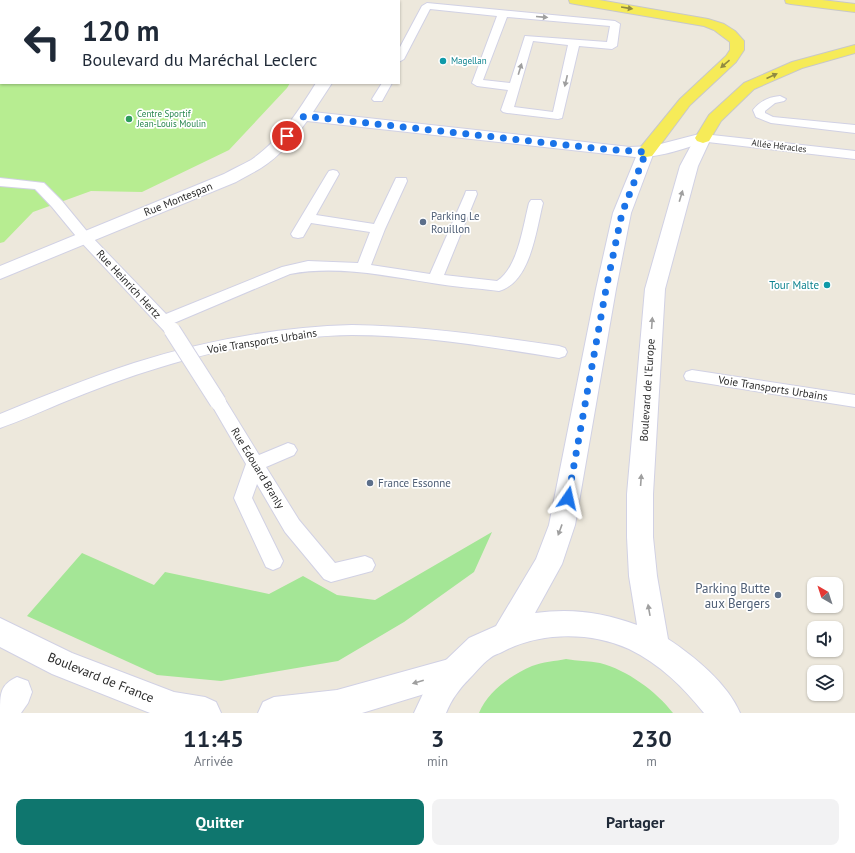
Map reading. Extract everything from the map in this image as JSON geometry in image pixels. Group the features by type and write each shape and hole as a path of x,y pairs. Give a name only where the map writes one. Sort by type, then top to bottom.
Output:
{"main road":[{"path":"507,634 548,564 562,525 606,289 622,213 646,152 685,102 731,59 737,50 737,41 730,34 719,27 695,20 575,0"},
{"path":"791,0 855,8"},
{"path":"304,116 595,149 646,152 664,149 688,140 703,138 715,118 749,86 797,65 855,49"},
{"name":"Rue Montespan","path":"0,273 230,178 261,161 279,145 304,116 323,84"},
{"name":"Boulevard de l'Europe","path":"656,648 643,576 640,537 640,501 655,289 689,166 703,138"},
{"path":"430,713 443,687 456,671 479,648 507,634 542,624 580,623 619,631 656,648 682,667 706,690 724,713"},
{"name":"Boulevard de France","path":"0,632 63,664 174,707 205,713"},
{"path":"274,713 337,705 456,671"}],"lane":[{"path":"400,57 427,6 615,24 612,46 529,38 507,110 558,116 574,43"},
{"path":"503,14 477,83 514,87"},
{"path":"378,100 386,84"},
{"path":"780,99 772,100 759,110 760,115 771,120 855,129"},
{"name":"Allée Héracles","path":"703,138 855,155"},
{"path":"298,234 333,174"},
{"path":"363,268 378,229 401,181"},
{"name":"Rue Heinrich Hertz","path":"2,185 39,186 57,204 85,238 168,326"},
{"path":"436,279 471,194"},
{"path":"168,326 288,270 308,266 363,268 436,279 499,286 505,283 515,272 520,263 536,203"},
{"path":"307,218 378,229"},
{"name":"Rue Edouard Branly","path":"168,326 218,402 292,526 331,573 365,565"},
{"name":"Voie Transports Urbains","path":"0,422 94,385 160,362 205,350 283,336 351,330 414,332 559,352"},
{"name":"Voie Transports Urbains","path":"692,376 855,401"},
{"path":"273,561 243,498 255,464 288,450"}],"green space":[{"name":"Centre Sportif Jean-Louis Moulin","path":"0,84 289,84 229,150 142,192 91,191 33,212 4,242 0,243"},
{"path":"492,532 474,572 404,622 338,661 221,681 157,675 27,616 82,553 154,585 165,572 269,594 303,576 337,595 375,600"},
{"path":"566,659 600,663 610,666 630,676 650,689 673,713 479,713 483,705 494,691 516,674 536,665"}],"place":[{"name":"Magellan","path":"443,61"},
{"name":"Centre Sportif Jean-Louis Moulin","path":"129,119"},
{"name":"Parking Le Rouillon","path":"423,222"},
{"name":"Tour Malte","path":"827,285"},
{"name":"France Essonne","path":"370,483"},
{"name":"Parking Butte aux Bergers","path":"778,595"}],"route":[{"path":"287,136 304,116 603,149 646,152 622,213 606,289 568,498"}]}
